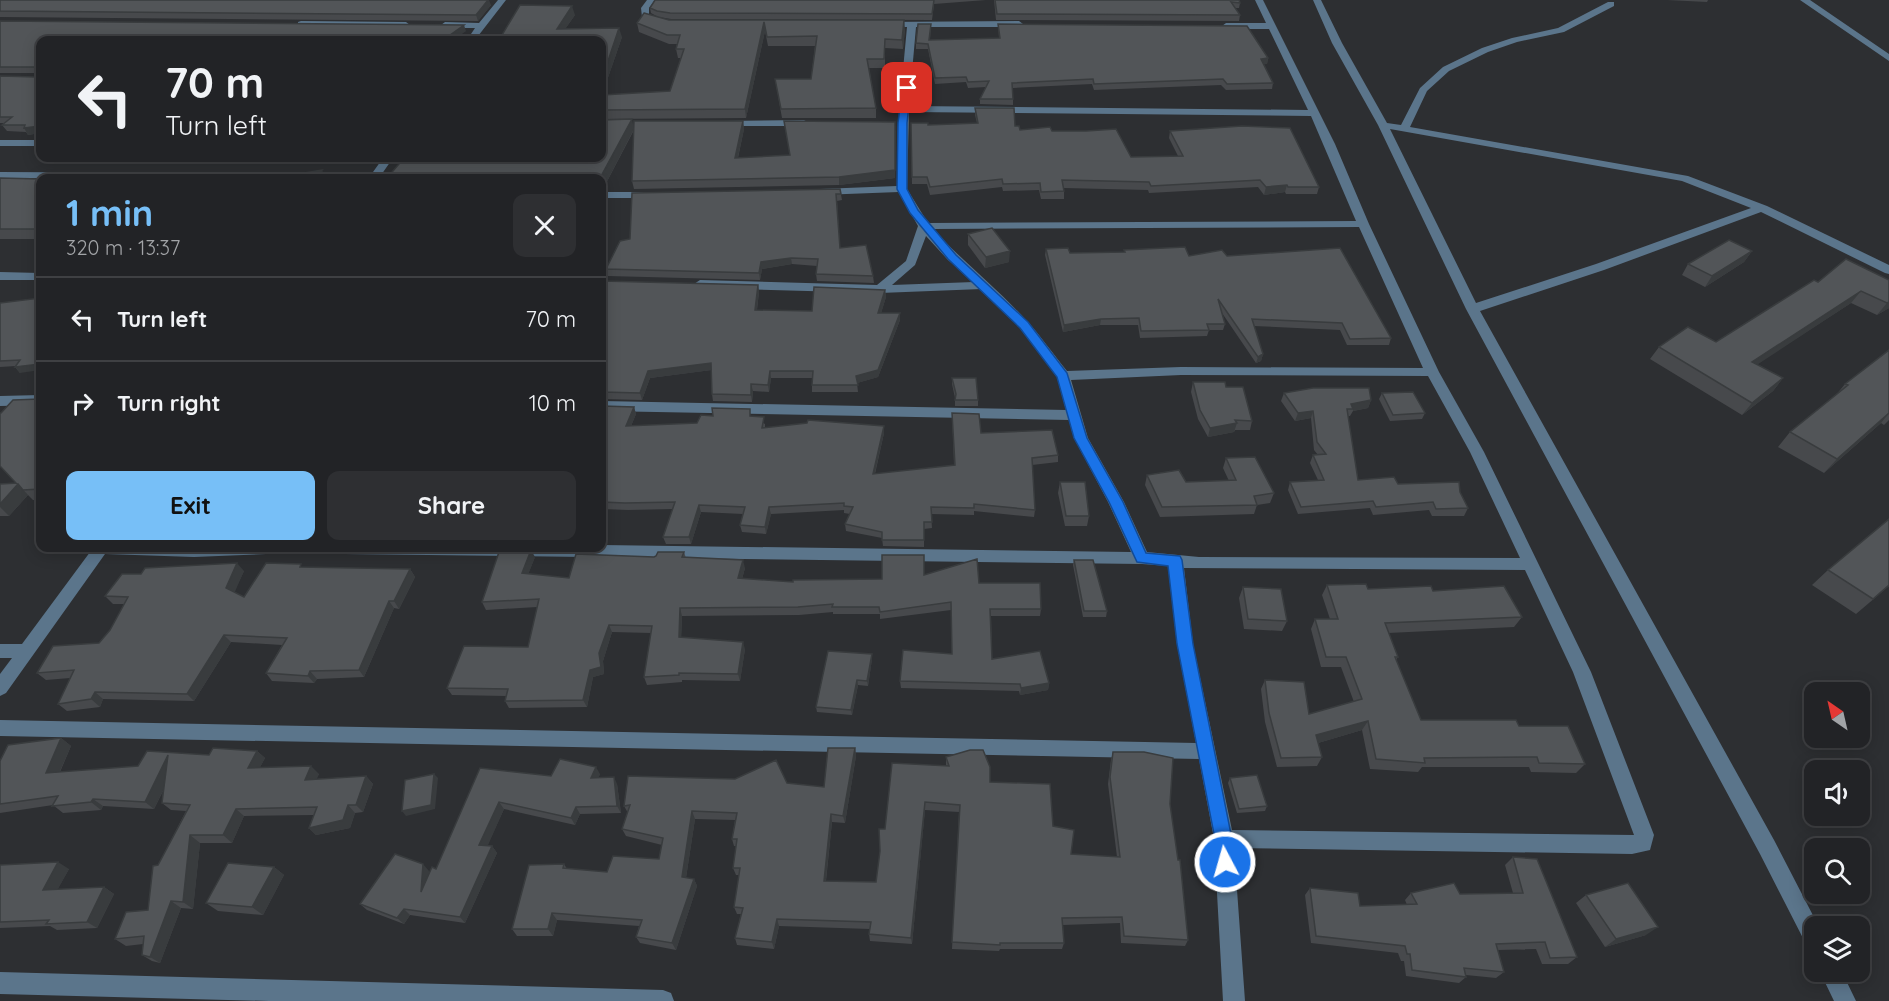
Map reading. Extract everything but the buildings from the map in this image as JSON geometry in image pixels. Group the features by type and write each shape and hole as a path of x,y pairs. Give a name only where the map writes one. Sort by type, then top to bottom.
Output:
{"street":[{"path":"474,36 502,0"},
{"path":"651,0 645,8 645,15 654,21 671,24"},
{"path":"1224,839 1632,845 1643,843 1644,835 1582,672 1477,452 1432,372 1363,224 1330,144 1259,0"},
{"path":"1317,0 1337,43 1383,125 1472,309 1750,816 1804,920"},
{"path":"1804,0 1889,58"},
{"path":"1404,129 1423,90 1446,69 1485,50 1515,40 1561,30 1611,4"},
{"path":"291,24 416,25"},
{"path":"877,24 1032,24"},
{"path":"912,24 905,109 897,123 902,189 924,226 952,257 985,285 1024,325 1063,376 1072,415 1081,438 1116,502 1142,558"},
{"path":"438,25 481,26"},
{"path":"1212,26 1272,26"},
{"path":"905,109 1313,112"},
{"path":"717,124 810,123"},
{"path":"1383,125 1684,178 1716,188 1761,208 1889,270"},
{"path":"0,143 36,143"},
{"path":"0,175 36,175"},
{"path":"811,192 902,189"},
{"path":"606,195 669,194"},
{"path":"1472,309 1600,267 1761,208"},
{"path":"924,226 1363,224"},
{"path":"880,289 911,262 924,226"},
{"path":"0,276 36,277"},
{"path":"684,284 880,289 985,285"},
{"path":"1063,376 1181,371 1432,372"},
{"path":"0,401 36,400"},
{"path":"606,406 1072,415"},
{"path":"606,551 1142,558 1199,563 1529,564"},
{"path":"0,688 98,552"},
{"path":"1174,560 1185,644 1224,839 1234,1001"},
{"path":"0,651 27,651"},
{"path":"0,728 1206,751"},
{"path":"1836,982 1845,1001"},
{"path":"0,983 663,1001"}],"route":[{"path":"907,88 903,123 902,189 914,211 924,226 952,257 985,285 1024,325 1063,376 1072,415 1081,438 1116,502 1142,558 1174,560 1185,644 1224,839 1225,862"}]}
